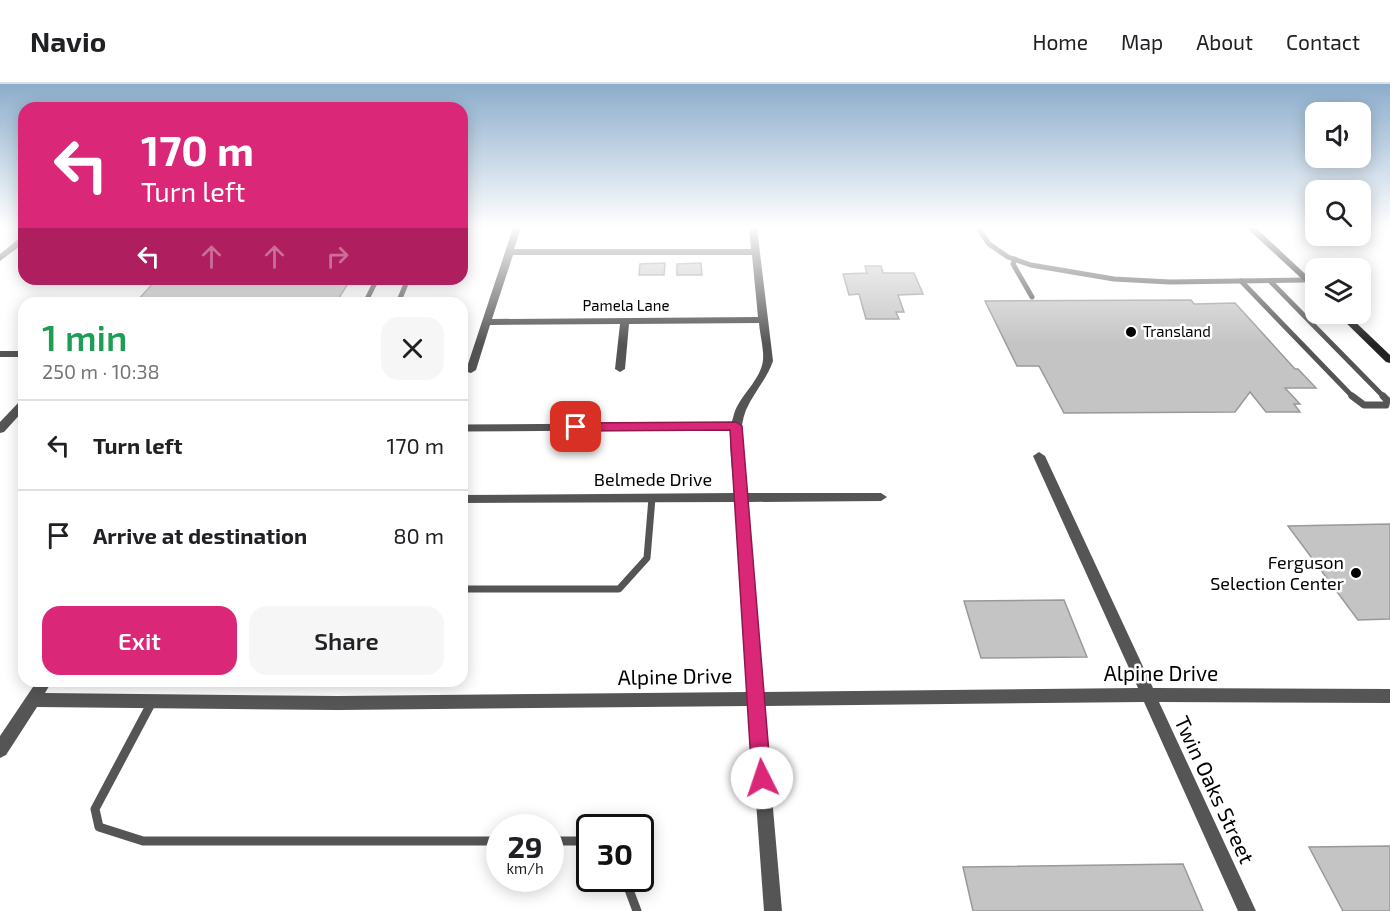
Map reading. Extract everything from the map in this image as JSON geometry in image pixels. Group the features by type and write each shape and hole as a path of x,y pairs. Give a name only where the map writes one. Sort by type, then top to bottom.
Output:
{"street":[{"path":"471,370 505,267"},
{"path":"758,267 768,348 765,370 744,400 738,412 736,426 773,911"},
{"path":"1292,267 1305,279"},
{"name":"Pamela Lane","path":"488,322 764,320"},
{"path":"620,369 625,321"},
{"path":"1352,324 1390,360"},
{"path":"0,354 18,354"},
{"path":"0,429 18,410"},
{"name":"Twin Oaks Street","path":"1039,456 1247,911"},
{"name":"Belmede Drive","path":"468,499 881,497"},
{"path":"0,750 41,687"},
{"name":"Alpine Drive","path":"32,700 338,703 1147,695 1390,696"}],"lane":[{"path":"1014,267 1032,297"},
{"path":"1045,267 1114,279 1170,282 1305,280"},
{"path":"1241,281 1356,400 1374,406 1386,405 1386,400 1379,392 1270,281"},
{"path":"1379,392 1390,392"},
{"path":"468,428 736,426"},
{"path":"468,589 620,589 646,558 652,498"},
{"path":"153,700 95,809 99,827 143,841 486,841"},
{"path":"630,892 637,911"}],"building":[{"path":"640,267 665,267 664,275 639,275"},
{"path":"677,267 701,267 702,275 677,275"},
{"path":"865,267 881,267 883,273 914,273 923,294 898,295 904,312 896,312 899,319 866,319 859,294 849,295 843,274 867,273"},
{"path":"152,285 347,285 340,297 140,297"},
{"name":"Transland","path":"1191,300 1194,304 1235,303 1295,369 1298,369 1316,388 1285,388 1300,404 1294,404 1300,412 1266,412 1250,392 1235,412 1064,413 1039,366 1017,366 985,301"},
{"name":"Ferguson Selection Center","path":"1390,524 1390,619 1358,620 1288,526"},
{"path":"1064,600 1087,657 981,658 964,601"},
{"path":"1390,846 1390,911 1343,911 1309,847"},
{"path":"1183,864 1203,911 973,911 963,867"}],"place":[{"name":"Transland","path":"1131,332"},
{"name":"Ferguson Selection Center","path":"1356,573"}],"route":[{"path":"576,427 736,426 762,778"}]}
